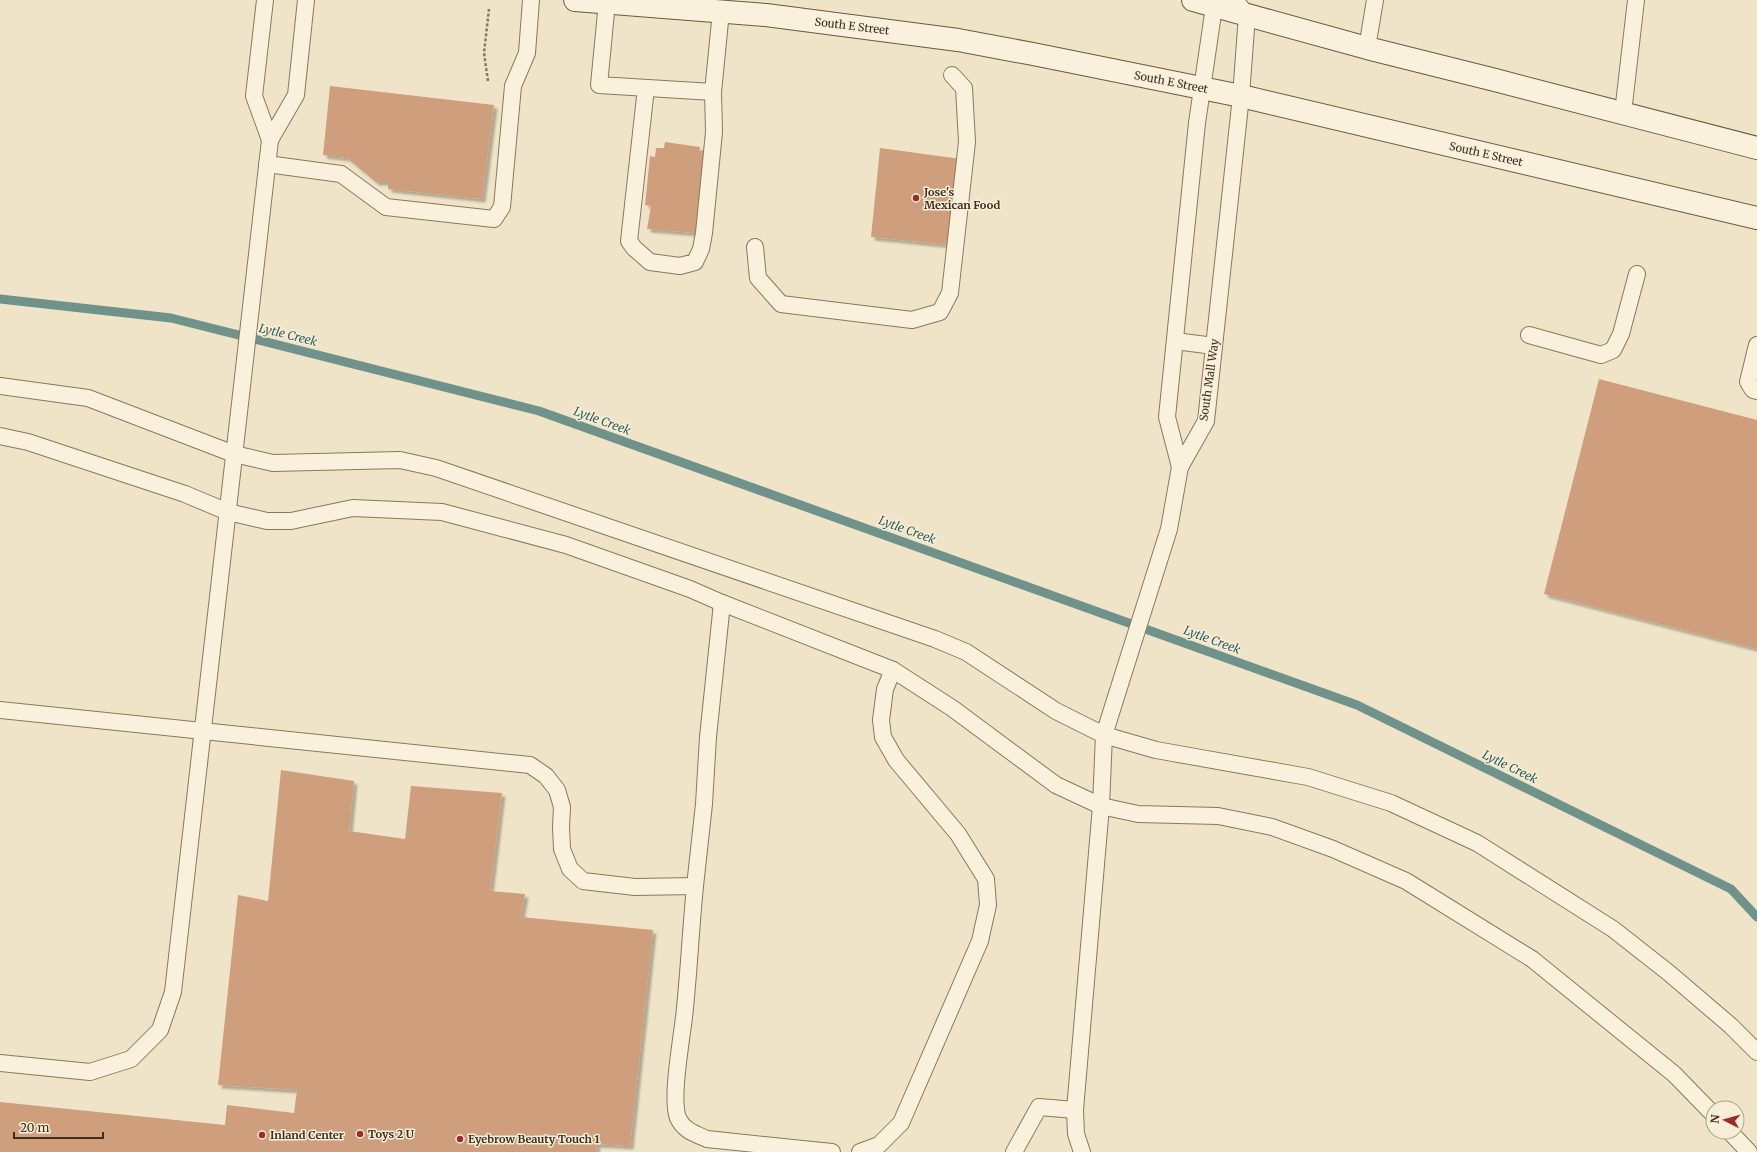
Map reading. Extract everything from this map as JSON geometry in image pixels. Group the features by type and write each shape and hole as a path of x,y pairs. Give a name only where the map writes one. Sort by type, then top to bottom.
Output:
{"main road":[{"name":"South E Street","path":"575,0 721,11 865,27 958,40 1241,96 1757,218"},
{"path":"1207,2 1241,7 1367,48 1757,148"}],"lane":[{"path":"265,0 254,96 270,140"},
{"path":"0,1063 90,1072 131,1059 160,1030 173,992 270,140 296,95 306,0"},
{"path":"267,164 340,174 386,207 494,219 502,207 514,86 527,53 531,0"},
{"path":"1367,48 1375,0"},
{"path":"1623,113 1636,0"},
{"path":"607,2 599,85 713,92"},
{"path":"1082,1152 1076,1134 1075,1110 1100,806 1104,735 1169,529 1180,467 1167,417 1202,88 1207,2"},
{"name":"South Mall Way","path":"1180,467 1206,421 1241,96 1241,7"},
{"path":"646,88 629,241 634,248 650,262 680,266 695,262 701,249 714,132 713,92 721,11"},
{"path":"754,247 758,278 781,304 912,320 940,312 950,293 967,142 964,88 952,75"},
{"path":"1528,335 1601,355 1613,350 1621,334 1637,274"},
{"path":"1175,342 1214,346"},
{"path":"1757,345 1748,382 1753,390 1757,391"},
{"path":"0,386 88,398 234,454 273,463 400,460 436,468 935,639 966,652 1056,711 1104,735 1156,750 1308,777 1390,803 1477,842 1613,929 1669,973 1726,1021 1757,1052"},
{"path":"0,436 28,442 185,494 228,512 267,521 291,521 352,508 442,512 566,545 690,589 893,670 952,708 1056,785 1100,806 1138,814 1218,816 1272,827 1333,849 1406,881 1532,958 1674,1074 1705,1106"},
{"path":"722,603 708,736 704,804 695,886 685,1009 677,1075 676,1103 678,1118 688,1131 707,1139 832,1152"},
{"path":"860,1152 879,1144 901,1123 980,941 988,905 986,879 982,872 958,834 896,760 883,737 881,720 885,689 893,670"},
{"path":"0,710 530,765 546,776 556,790 562,807 562,849 570,869 583,881 635,887 695,886"},
{"path":"1014,1152 1039,1107 1075,1110"},
{"path":"1738,1140 1749,1152"}],"path":[{"path":"489,9 484,53 489,84"}],"building":[{"path":"330,86 494,105 482,199 388,189 388,182 376,182 347,158 323,155"},
{"path":"665,142 700,147 699,151 705,151 696,233 647,229 651,206 645,205 650,156 655,157 656,148 664,148"},
{"name":"Jose's Mexican Food","path":"880,148 961,159 951,245 871,237"},
{"path":"1599,379 1757,420 1757,649 1544,594"},
{"path":"281,770 354,781 349,831 405,839 411,786 502,793 490,891 525,894 521,917 653,930 630,1146 597,1144 596,1152 0,1152 0,1102 225,1125 227,1105 294,1113 297,1090 218,1085 238,895 268,901"}],"waterway":[{"name":"Lytle Creek","path":"0,299 171,318 539,411 1357,705 1731,889 1757,917"}],"place":[{"name":"Jose's Mexican Food","path":"916,198"},
{"name":"Toys 2 U","path":"360,1134"},
{"name":"Inland Center","path":"262,1135"},
{"name":"Eyebrow Beauty Touch 1","path":"460,1139"}]}
